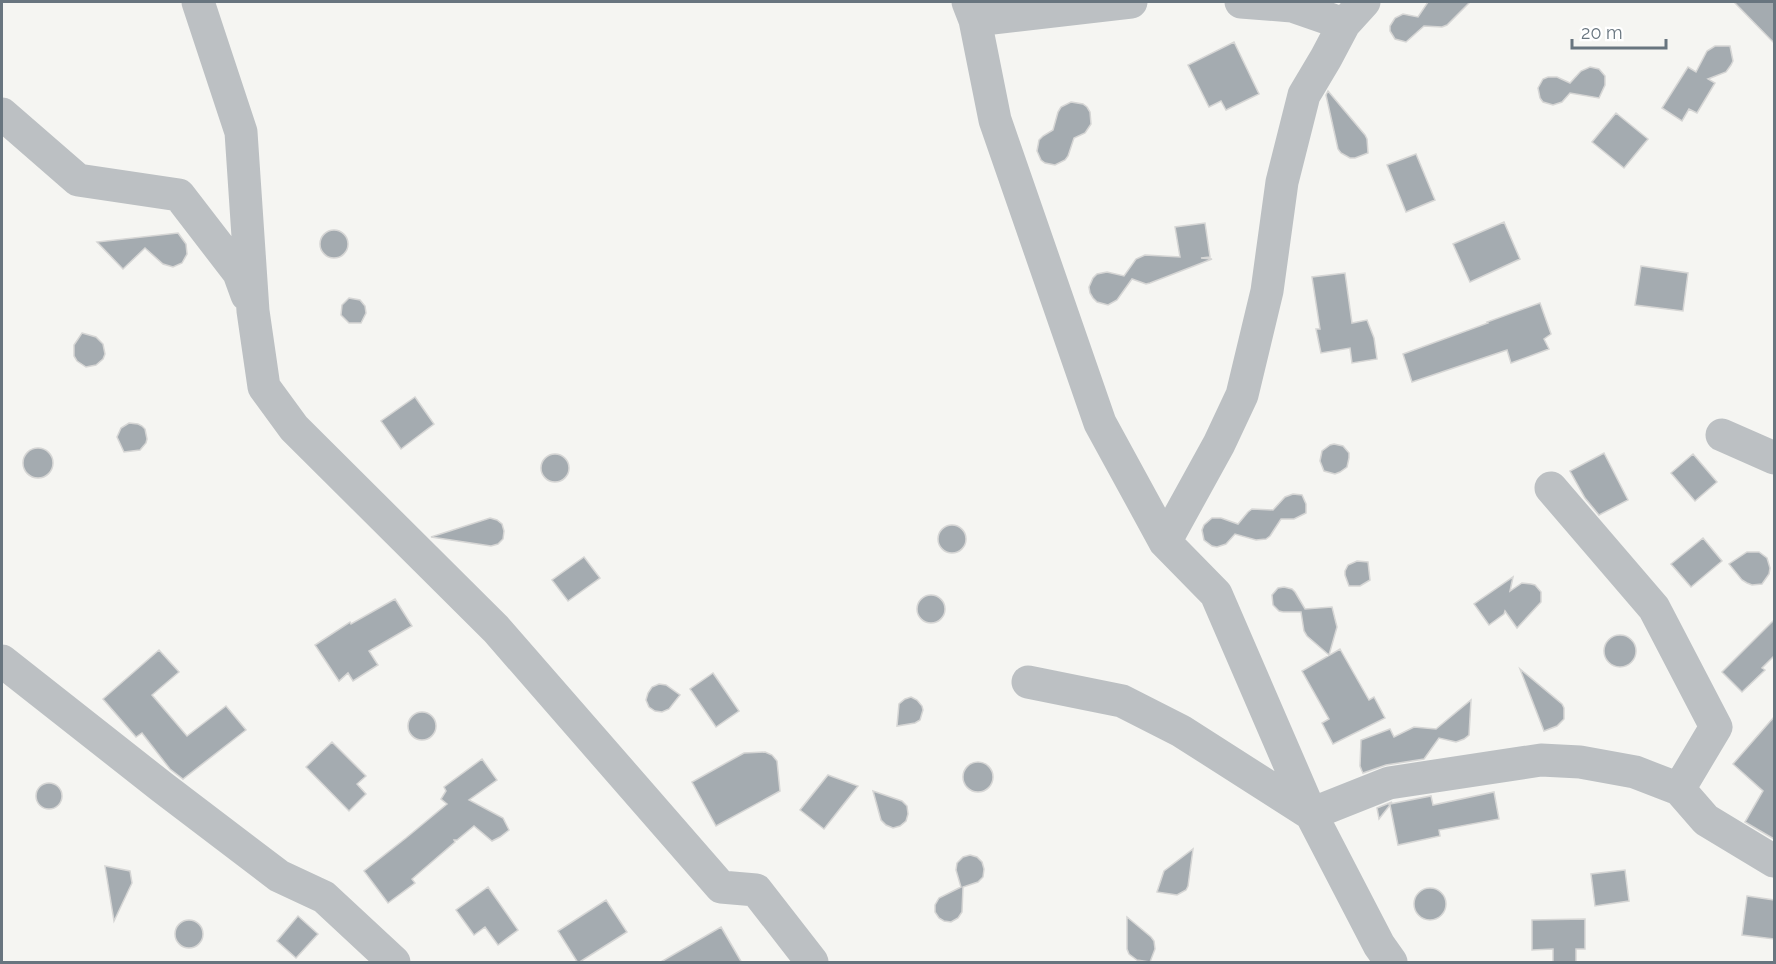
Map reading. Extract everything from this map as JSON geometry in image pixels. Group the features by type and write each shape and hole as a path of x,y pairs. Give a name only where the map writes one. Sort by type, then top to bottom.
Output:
{"street":[{"path":"198,2 240,132 253,311 264,387 294,428 496,629 720,887 756,890 812,963"},
{"path":"1131,2 971,11 995,120 1100,423 1165,542 1216,594 1311,814 1379,945 1391,963"},
{"path":"1165,542 1219,444 1242,395 1267,291 1282,182 1304,95 1354,13 1241,2"},
{"path":"2,114 78,180 179,195 239,273 253,311"},
{"path":"1722,435 1774,458"},
{"path":"1551,488 1654,608 1716,728 1678,789"},
{"path":"2,661 279,876 324,897 394,963"},
{"path":"1028,682 1122,701 1181,731 1311,814"},
{"path":"1311,814 1389,783 1541,760 1580,762 1635,772 1678,789 1706,820 1774,861"}],"building":[{"path":"1428,2 1470,2 1447,25 1424,26 1406,42 1395,39 1390,26 1395,18 1403,14 1418,17"},
{"path":"1734,2 1774,2 1774,43"},
{"path":"1234,42 1259,94 1226,110 1221,101 1209,107 1188,65"},
{"path":"1715,46 1730,46 1733,61 1726,72 1708,79 1715,83 1697,113 1689,109 1682,121 1662,108 1688,67 1696,72 1707,51"},
{"path":"1590,67 1599,69 1605,76 1605,85 1599,98 1570,93 1562,102 1553,105 1543,102 1540,98 1538,88 1543,79 1557,77 1570,83 1581,71"},
{"path":"1328,91 1365,135 1368,153 1350,158 1338,149 1326,95"},
{"path":"1071,102 1087,107 1091,124 1085,133 1074,138 1065,160 1055,165 1045,163 1037,151 1039,140 1053,130 1061,107"},
{"path":"1616,113 1648,139 1624,168 1592,142"},
{"path":"1416,154 1435,200 1406,212 1387,165"},
{"path":"1504,222 1520,259 1470,282 1453,244"},
{"path":"1205,223 1210,257 1201,258 1212,259 1146,284 1132,279 1117,300 1108,305 1097,302 1093,298 1089,287 1097,274 1107,272 1124,276 1136,259 1145,255 1180,257 1175,227"},
{"path":"334,230 344,234 348,244 344,254 334,258 324,254 320,244 324,234"},
{"path":"178,233 186,244 187,254 182,263 173,267 163,264 145,248 123,269 97,242"},
{"path":"1641,266 1688,273 1683,311 1635,305"},
{"path":"1345,273 1352,323 1367,320 1374,338 1377,359 1352,363 1350,348 1321,353 1316,329 1320,329 1312,277"},
{"path":"349,298 360,300 365,306 366,313 361,323 349,323 341,315 342,305"},
{"path":"1540,303 1551,334 1544,339 1549,349 1511,363 1507,350 1412,382 1403,354"},
{"path":"82,333 96,337 103,344 105,354 96,365 86,367 74,356 74,345"},
{"path":"415,397 434,424 401,449 381,421"},
{"path":"129,423 142,426 147,439 140,450 124,452 117,437 121,428"},
{"path":"1334,444 1343,446 1349,453 1347,467 1335,474 1324,471 1320,461 1322,451"},
{"path":"38,448 44,449 52,457 52,469 44,477 38,478 32,477 24,469 23,463 24,457 32,449"},
{"path":"1604,453 1628,500 1599,515 1585,498 1570,471"},
{"path":"555,454 565,458 569,468 565,478 555,482 545,478 541,468 545,458"},
{"path":"1693,454 1717,482 1695,501 1671,473"},
{"path":"1293,494 1302,495 1306,504 1306,513 1294,519 1281,519 1266,539 1256,540 1235,534 1226,544 1217,547 1204,540 1202,530 1212,518 1221,518 1238,524 1252,509 1273,510 1285,497"},
{"path":"490,518 502,524 503,539 498,544 491,546 431,537"},
{"path":"952,525 962,529 966,539 962,549 952,553 942,549 938,539 942,529"},
{"path":"1703,538 1722,561 1691,587 1671,564"},
{"path":"1747,552 1759,552 1767,558 1769,574 1762,584 1752,585 1742,580 1729,564"},
{"path":"584,557 600,578 568,601 552,580"},
{"path":"1357,561 1368,562 1370,580 1360,586 1349,586 1345,571 1348,565"},
{"path":"1513,577 1510,591 1522,583 1535,585 1541,592 1541,602 1517,628 1505,611 1489,625 1474,604"},
{"path":"1284,587 1295,592 1305,609 1332,607 1337,627 1329,655 1307,636 1301,612 1279,611 1273,605 1272,595 1278,588"},
{"path":"931,595 941,599 945,609 941,619 931,623 921,619 917,609 921,599"},
{"path":"395,599 412,626 369,651 378,665 353,681 348,673 339,681 315,645 350,622 351,624"},
{"path":"1774,620 1774,656 1762,668 1765,670 1742,692 1722,672"},
{"path":"1620,635 1631,640 1636,651 1631,662 1620,667 1609,662 1604,651 1609,640"},
{"path":"1340,649 1369,700 1374,697 1385,718 1333,744 1322,723 1329,719 1302,671"},
{"path":"159,650 179,672 152,695 187,736 226,706 246,730 183,779 170,769 142,733 136,737 103,699"},
{"path":"1520,669 1562,704 1564,719 1557,726 1544,731"},
{"path":"713,673 739,711 716,727 690,689"},
{"path":"659,684 666,685 680,695 669,709 662,712 649,707 646,700 652,687"},
{"path":"911,697 922,706 920,720 897,726 899,704"},
{"path":"1471,700 1469,735 1464,739 1456,742 1439,738 1424,759 1386,765 1363,773 1360,766 1361,740 1390,729 1394,737 1414,727 1436,729"},
{"path":"422,712 432,716 436,726 432,736 422,740 412,736 408,726 412,716"},
{"path":"1774,717 1774,839 1745,822 1763,791 1733,764"},
{"path":"332,742 366,776 357,784 366,794 349,811 306,767"},
{"path":"765,752 777,761 780,791 716,826 692,782 744,753"},
{"path":"482,759 497,780 469,800 503,818 509,830 492,841 474,826 454,840 455,842 412,879 415,883 388,903 364,871 447,804 441,799 446,791 444,787"},
{"path":"978,762 988,767 993,777 988,787 978,792 968,787 963,777 968,767"},
{"path":"828,775 858,786 824,829 800,810"},
{"path":"49,783 58,787 62,796 58,805 49,809 40,805 36,796 40,787"},
{"path":"873,791 902,801 907,806 906,821 893,828 886,825 881,820"},
{"path":"1494,792 1499,819 1439,830 1440,836 1398,845 1390,805 1379,819 1377,808 1392,802 1390,804 1431,796 1433,805"},
{"path":"1193,849 1186,890 1177,895 1157,892 1164,871"},
{"path":"970,855 982,862 983,877 978,882 963,887 962,912 958,918 951,922 944,921 935,912 935,905 939,898 961,887 956,870 957,863 963,857"},
{"path":"105,866 130,871 132,883 114,921"},
{"path":"1625,870 1629,901 1595,906 1591,874"},
{"path":"488,887 518,930 498,945 485,927 474,935 456,910"},
{"path":"1430,888 1442,892 1446,904 1442,916 1430,920 1418,916 1414,904 1418,892"},
{"path":"1747,896 1774,900 1774,939 1742,935"},
{"path":"606,900 627,932 578,963 558,931"},
{"path":"298,916 318,934 296,958 277,941"},
{"path":"1127,917 1154,941 1155,949 1150,962 1137,960 1129,954"},
{"path":"1585,919 1585,949 1576,949 1576,963 1553,963 1553,949 1532,950 1532,920"},
{"path":"189,920 199,924 203,934 199,944 189,948 179,944 175,934 179,924"},
{"path":"721,927 742,963 659,963"}]}
